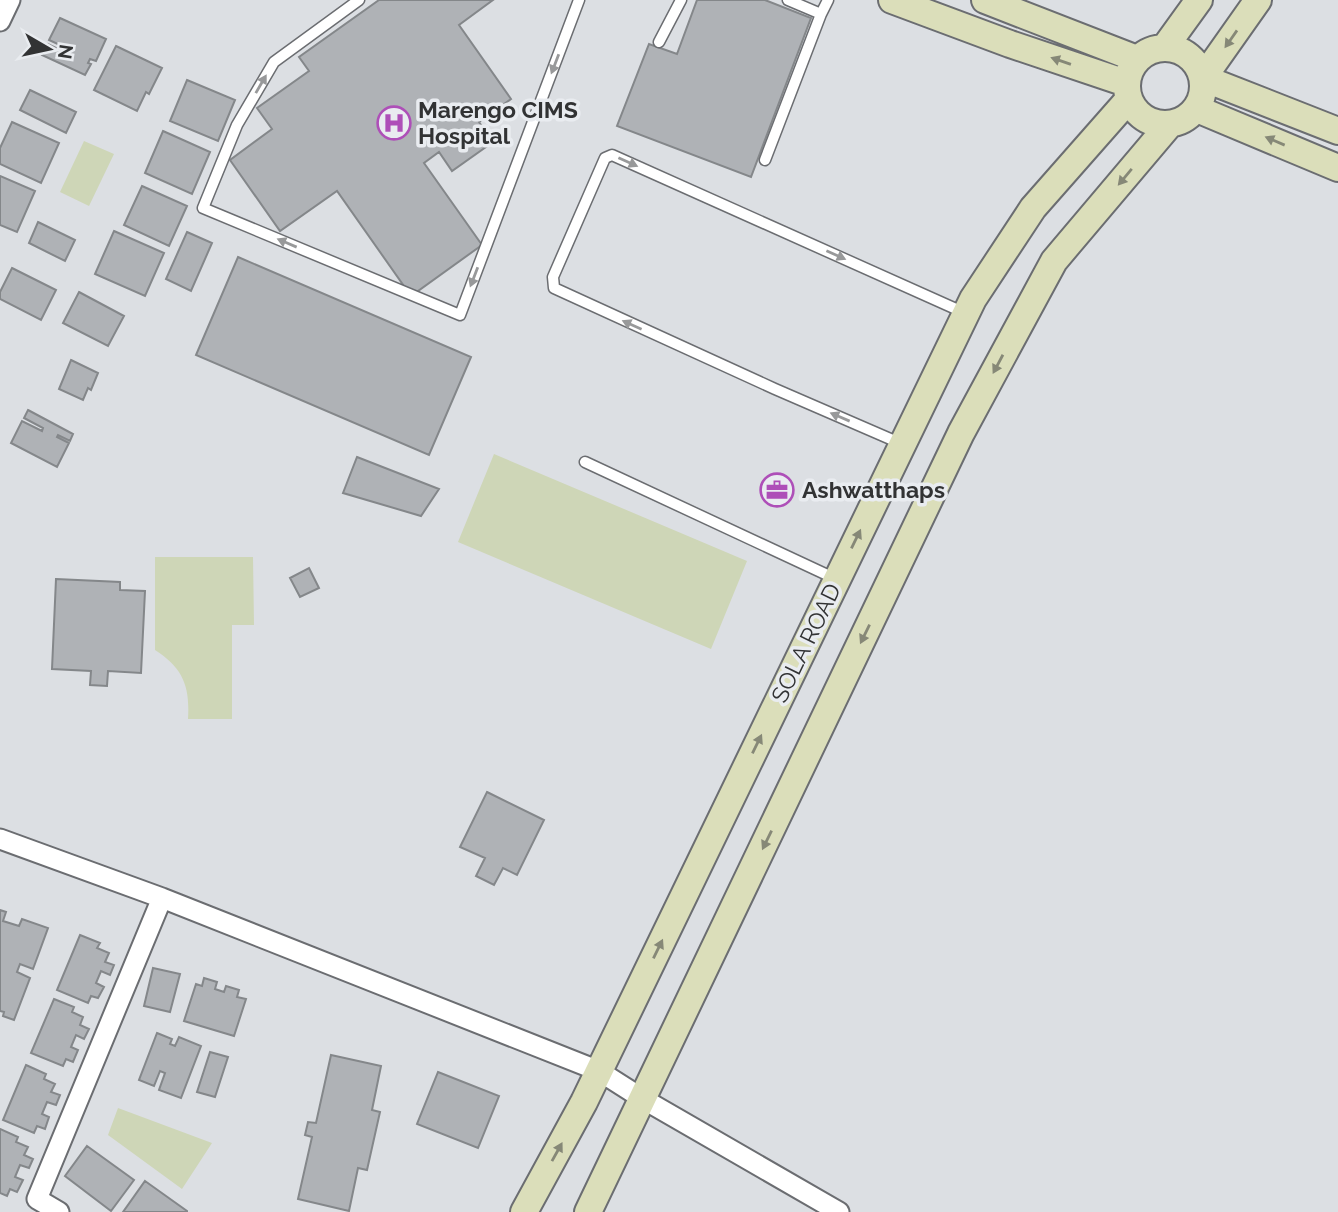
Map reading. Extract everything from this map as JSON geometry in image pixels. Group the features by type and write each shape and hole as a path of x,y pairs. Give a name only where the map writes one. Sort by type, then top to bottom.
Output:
{"main road":[{"path":"892,0 1127,91"},
{"path":"985,0 1138,59"},
{"path":"1165,47 1199,0"},
{"path":"1203,78 1258,0"},
{"path":"1165,47 1178,49 1189,56 1198,65 1203,78 1202,99 1197,108 1180,122 1169,125 1144,119 1135,111 1127,91 1129,72 1138,59 1150,50 1165,47"},
{"path":"1203,78 1338,131"},
{"name":"SOLA ROAD","path":"524,1212 599,1071 973,299 1033,208 1127,91"},
{"path":"1197,108 1338,168"},
{"path":"588,1212 961,433 1054,261 1169,125"}],"street":[{"path":"0,21 10,0"},
{"path":"0,839 162,898 599,1071 839,1212"},
{"path":"59,1212 37,1199 162,898"}],"lane":[{"path":"359,0 274,62 237,125 203,208 460,315 579,0"},
{"path":"659,42 681,0"},
{"path":"788,0 821,14"},
{"path":"765,160 828,0"},
{"path":"903,444 554,288 554,277 606,158 612,155 967,314"},
{"path":"585,462 837,579"}],"green space":[{"path":"84,141 114,154 89,206 60,192"},
{"path":"494,454 747,561 711,649 458,542"},
{"path":"155,557 253,557 254,625 232,625 232,719 188,719 188,697 183,679 172,664 155,650"},
{"path":"118,1108 212,1143 182,1189 108,1135"}],"building":[{"path":"379,0 493,0 459,25 511,99 479,122 493,142 452,171 439,152 424,163 482,245 411,296 337,191 280,231 230,160 272,129 257,108 309,71 299,57"},
{"path":"697,0 765,0 811,18 751,177 617,126 649,44 677,54"},
{"path":"60,18 106,39 96,61 90,59 88,63 91,64 85,75 42,55 48,44 58,49 60,45 49,40"},
{"path":"116,46 162,68 137,111 94,90"},
{"path":"187,80 235,100 218,141 170,121"},
{"path":"30,90 76,112 66,133 20,110"},
{"path":"12,122 59,143 41,183 0,164 0,148"},
{"path":"163,131 210,152 192,194 145,173"},
{"path":"0,176 35,191 17,232 0,225"},
{"path":"142,186 187,206 169,246 124,225"},
{"path":"38,222 75,240 65,261 29,243"},
{"path":"114,231 164,253 145,296 95,274"},
{"path":"187,232 212,243 191,291 166,279"},
{"path":"238,257 471,357 429,455 196,355"},
{"path":"12,268 56,290 41,320 0,299 0,292"},
{"path":"79,292 124,316 108,346 63,323"},
{"path":"71,360 98,373 91,390 88,388 83,400 59,389"},
{"path":"28,410 73,434 70,441 58,435 57,437 69,443 57,467 11,443 22,421 42,431 43,428 24,418"},
{"path":"357,457 439,489 421,516 343,493"},
{"path":"309,568 319,588 300,597 290,578"},
{"path":"56,579 120,582 120,590 145,591 141,673 108,671 107,686 90,685 91,671 52,669"},
{"path":"487,792 544,820 517,875 503,868 494,885 476,876 485,858 460,847"},
{"path":"0,910 6,912 3,921 19,926 22,919 48,928 33,969 20,964 17,972 30,978 14,1020 3,1016 4,1012 0,1011"},
{"path":"80,935 100,943 97,948 109,953 105,962 114,965 110,975 101,971 96,983 104,987 98,998 91,996 88,1003 57,990"},
{"path":"153,968 180,974 170,1012 144,1006"},
{"path":"204,978 217,982 215,989 224,992 226,986 239,990 237,997 246,999 234,1036 184,1021 196,984 202,986"},
{"path":"54,999 74,1007 72,1012 83,1017 80,1025 89,1029 84,1039 76,1035 71,1047 78,1050 73,1062 66,1059 63,1066 31,1053"},
{"path":"157,1033 172,1039 170,1044 175,1046 179,1037 201,1046 181,1098 159,1090 165,1073 160,1071 154,1086 139,1080"},
{"path":"210,1052 228,1057 215,1097 197,1092"},
{"path":"331,1055 381,1066 372,1110 380,1112 367,1170 358,1168 349,1211 298,1199 312,1137 305,1135 308,1122 316,1123"},
{"path":"26,1065 46,1074 44,1079 55,1084 51,1092 60,1095 56,1105 47,1102 42,1114 49,1117 45,1129 37,1126 34,1133 3,1120"},
{"path":"438,1072 499,1096 478,1148 417,1124"},
{"path":"0,1129 18,1137 16,1142 28,1147 24,1155 33,1159 29,1168 20,1165 15,1177 23,1180 17,1192 10,1189 7,1196 0,1193"},
{"path":"87,1146 134,1180 111,1211 65,1176"},
{"path":"145,1181 187,1211 187,1212 123,1212"}],"place":[{"name":"Marengo CIMS Hospital","path":"394,123"},
{"name":"Ashwatthaps","path":"777,490"}]}
